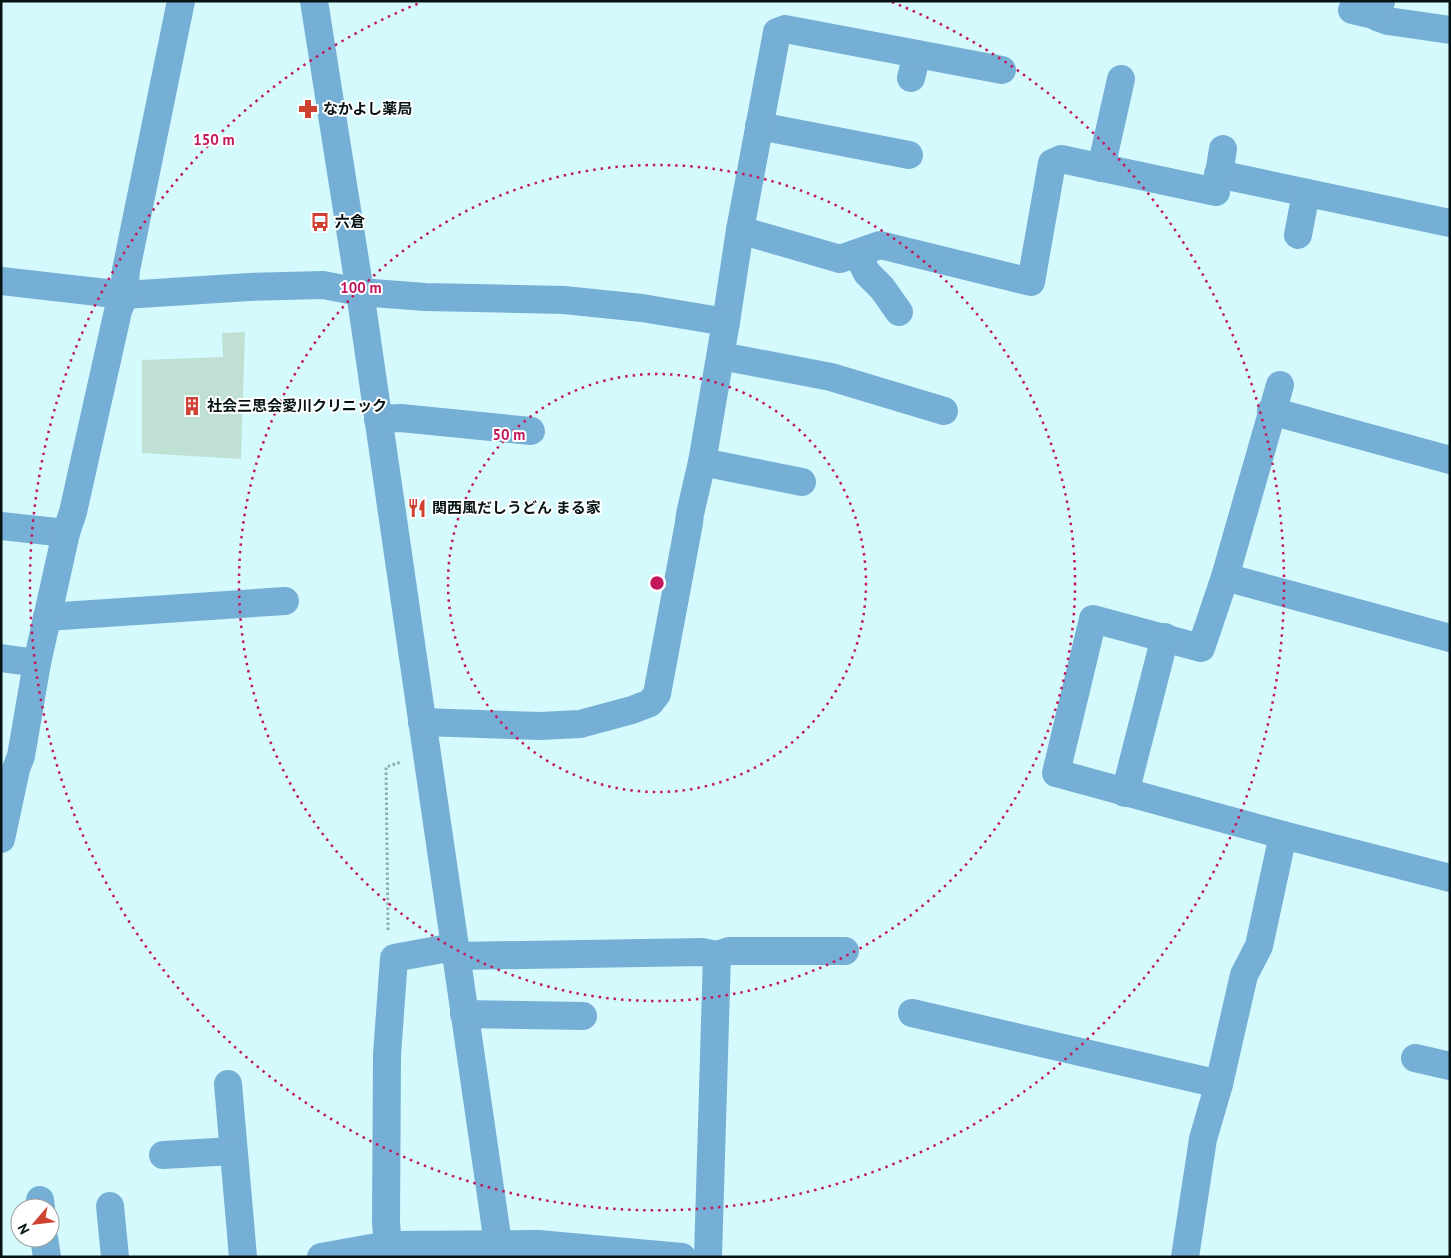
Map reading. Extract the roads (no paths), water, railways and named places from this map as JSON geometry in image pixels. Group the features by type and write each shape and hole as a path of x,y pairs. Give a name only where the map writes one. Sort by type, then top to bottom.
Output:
{"street":[{"path":"1,839 9,770 21,756 47,617 66,533 73,512 118,311 124,295 126,270 181,1"},
{"path":"314,1 360,292 499,1251"},
{"path":"1370,9 1388,21 1450,30"},
{"path":"422,722 540,726 580,724 632,710 650,703 656,694 690,514 702,462 721,356 740,230 777,32 785,28 914,66 1002,72"},
{"path":"1101,168 1121,78"},
{"path":"759,126 880,161 908,155"},
{"path":"740,230 840,258 880,246 1032,282 1052,163 1061,159 1216,192 1221,161 1306,193 1450,223"},
{"path":"1298,235 1306,193"},
{"path":"858,253 866,273 882,288 899,312"},
{"path":"1,281 124,295 249,287 323,285 360,292 425,297 564,300 642,308 726,322"},
{"path":"721,356 831,377 859,395 944,411"},
{"path":"1280,385 1225,577 1201,648 1092,619 1056,773 1125,793 1450,878"},
{"path":"1271,411 1450,460"},
{"path":"378,419 401,418 531,431"},
{"path":"702,462 802,482"},
{"path":"1,526 66,533"},
{"path":"1225,577 1450,638"},
{"path":"47,617 285,601"},
{"path":"1125,793 1165,637"},
{"path":"1,658 37,663"},
{"path":"1185,1257 1203,1139 1219,1084 1244,975 1259,946 1283,835"},
{"path":"388,1245 386,1223 387,1055 394,958 455,951 585,965 702,952 717,955 729,951 846,951"},
{"path":"708,1257 717,955"},
{"path":"912,1013 1010,1047 1219,1084"},
{"path":"464,1014 583,1016"},
{"path":"228,1084 242,1257"},
{"path":"163,1155 234,1150"},
{"path":"110,1206 115,1257"},
{"path":"321,1257 358,1254 388,1245 499,1251 538,1244 682,1257"}],"place":[{"name":"なかよし薬局","path":"308,109"},
{"name":"六倉","path":"320,222"},
{"name":"社会三思会愛川クリニック","path":"192,406"},
{"name":"関西風だしうどん まる家","path":"417,508"}]}
